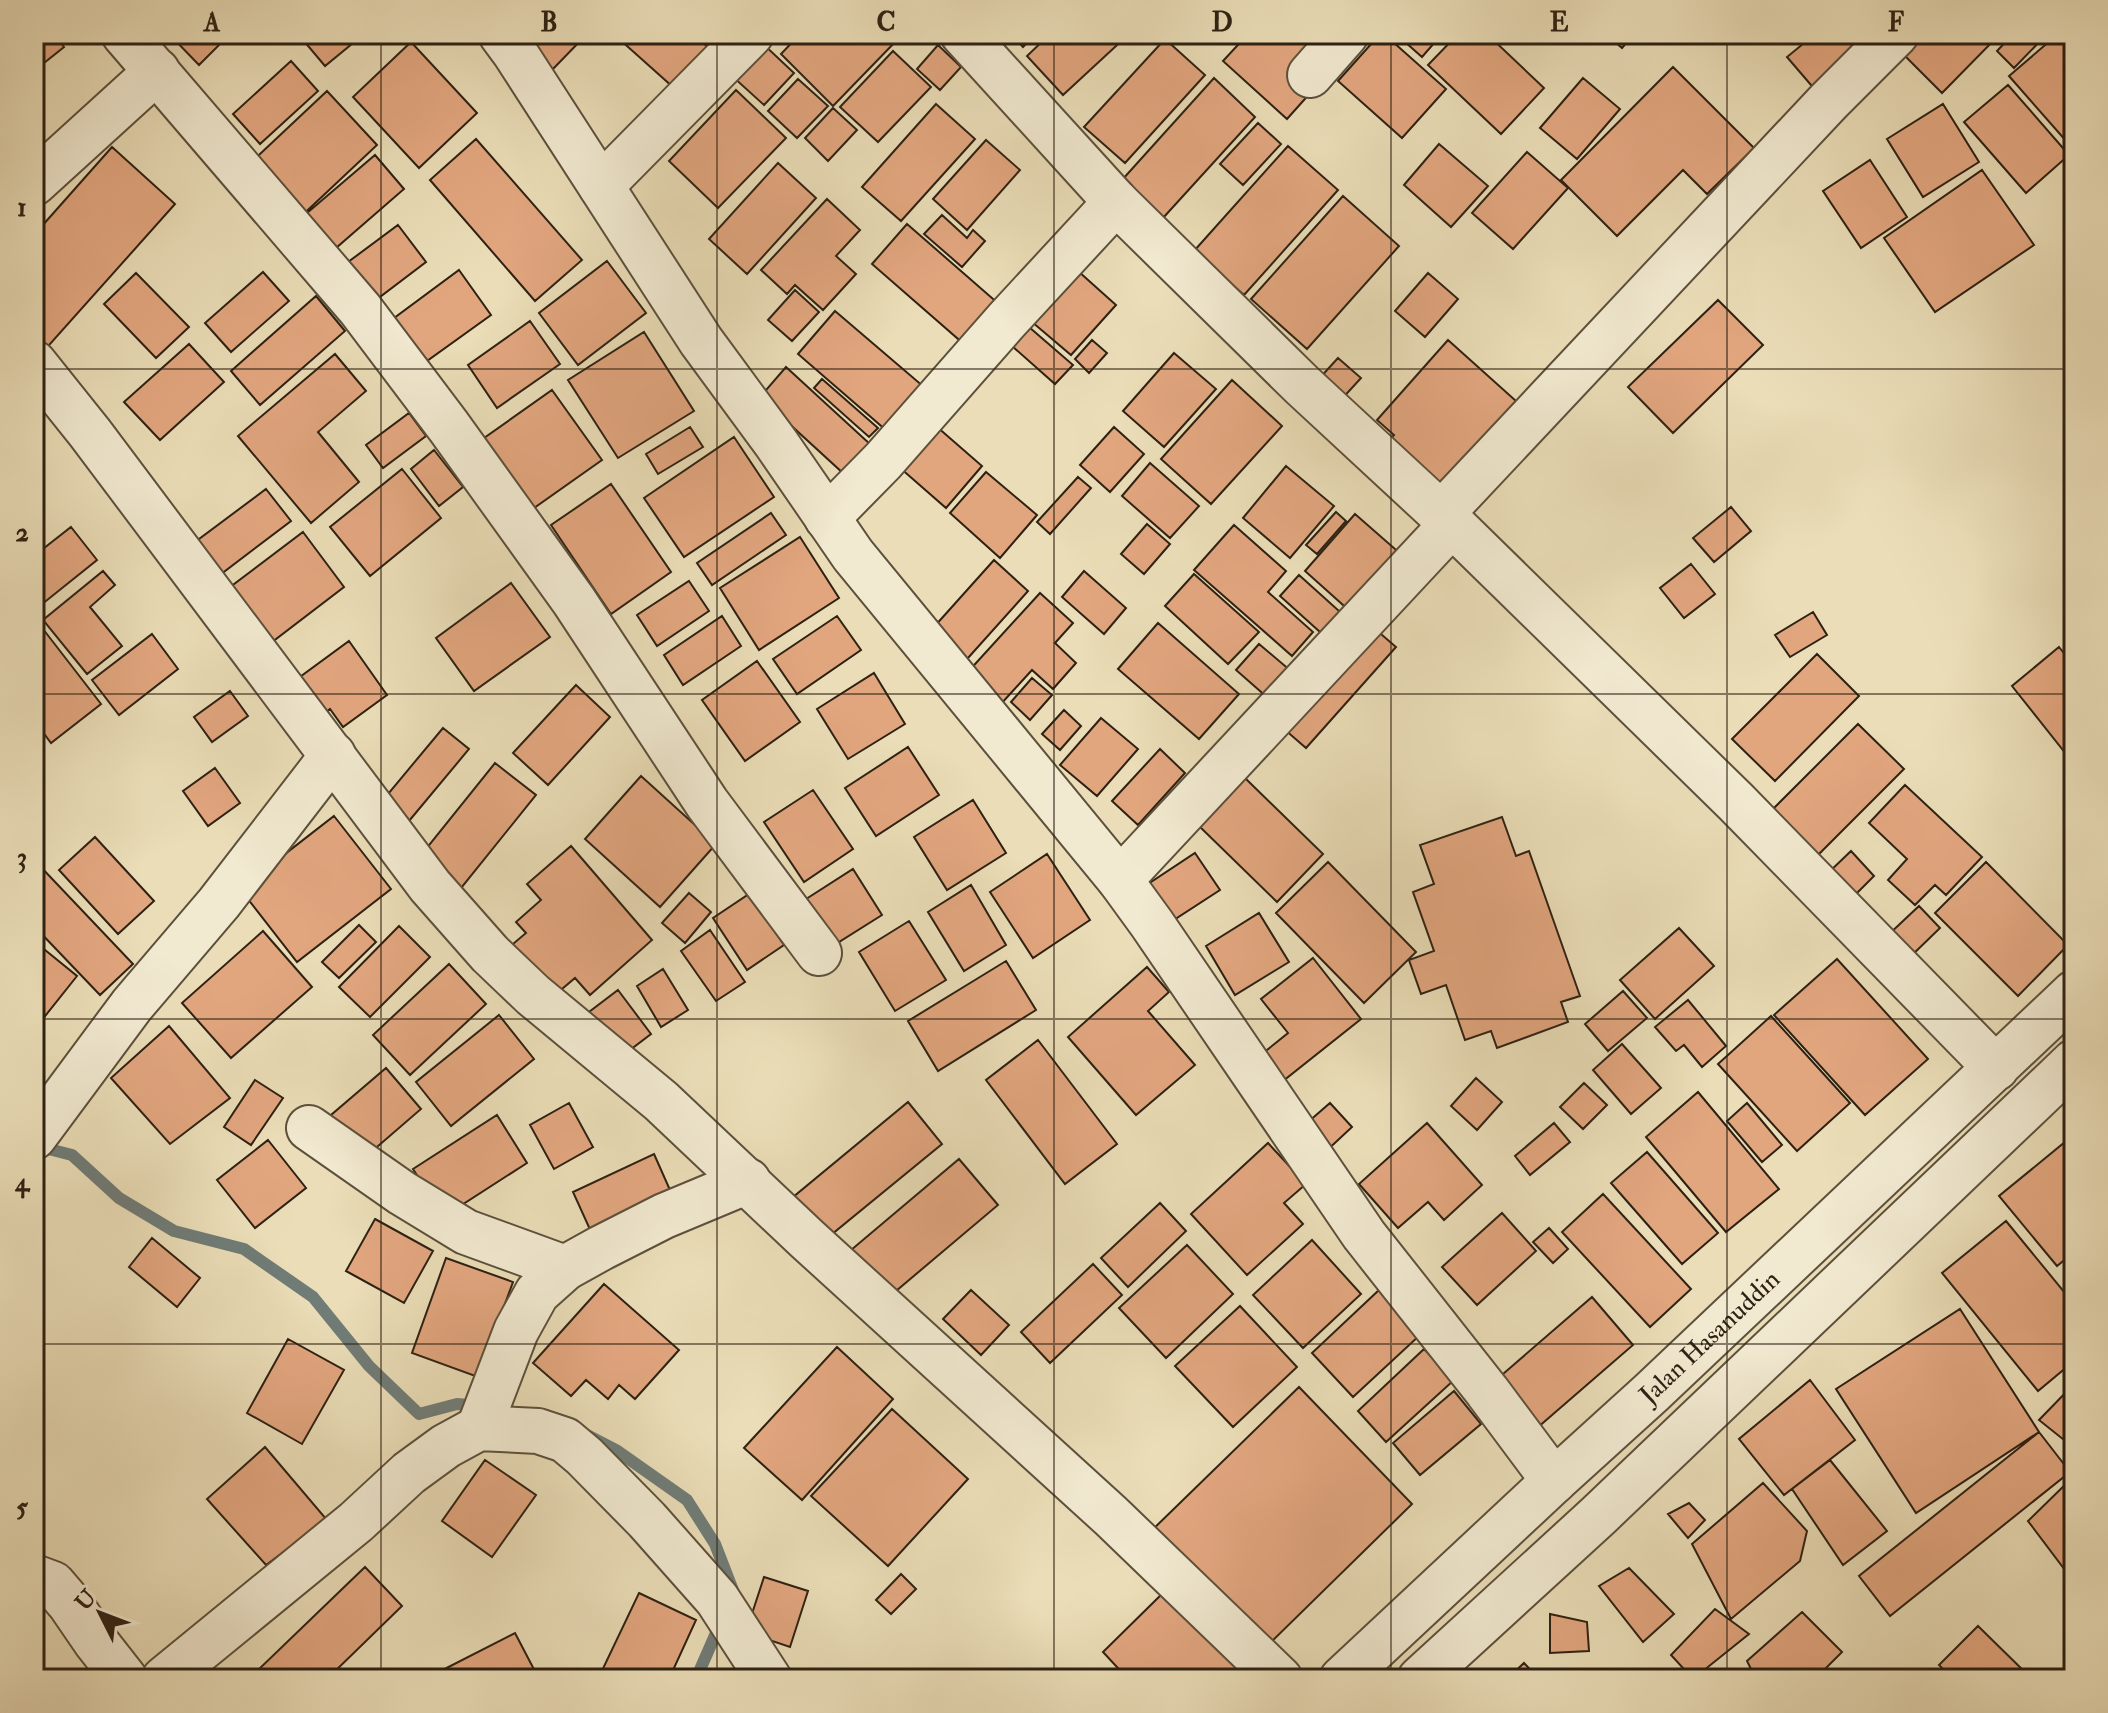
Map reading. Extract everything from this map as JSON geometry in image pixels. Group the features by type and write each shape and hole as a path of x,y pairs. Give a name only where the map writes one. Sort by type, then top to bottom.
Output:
{"street":[{"path":"124,34 360,309 574,601 707,803 819,953"},
{"path":"501,34 701,341 853,555 1120,880 1364,1235 1554,1481"},
{"path":"601,186 751,34"},
{"path":"963,34 1116,202 1736,802 1996,1068"},
{"path":"1310,75 1346,34"},
{"path":"1120,880 1829,101 1896,34"},
{"path":"34,183 157,71"},
{"path":"827,518 883,461 1116,202"},
{"path":"34,363 430,886 490,954 560,1019 661,1101 819,1250 1111,1516 1280,1679"},
{"path":"40,1129 132,1005 219,903 333,755"},
{"name":"Jalan Hasanuddin","path":"1342,1679 1651,1393 2074,993"},
{"name":"Jalan Hasanuddin","path":"1420,1679 1598,1516 2074,1062"},
{"path":"309,1128 402,1193 466,1232 565,1268"},
{"path":"479,1427 516,1331 537,1293 565,1268 664,1216 748,1181"},
{"path":"164,1679 356,1522 409,1473 479,1427 538,1431 565,1440 584,1456 647,1520 717,1599 762,1668"},
{"path":"34,1577 53,1584 125,1679"}],"building":[{"path":"34,34 54,34 64,47 34,71"},
{"path":"169,34 230,34 199,65"},
{"path":"298,34 364,34 325,66"},
{"path":"513,34 587,34 551,71"},
{"path":"622,34 693,34 718,56 683,96 618,38"},
{"path":"800,34 892,34 898,39 833,106 781,54"},
{"path":"1011,34 1036,34 1023,47"},
{"path":"1050,34 1129,34 1063,95 1027,56"},
{"path":"1248,34 1305,34 1337,63 1287,119 1223,61"},
{"path":"1380,34 1384,34 1446,89 1402,138 1338,81"},
{"path":"1396,34 1442,34 1422,57"},
{"path":"1458,34 1487,34 1544,88 1501,134 1428,65"},
{"path":"1606,34 1634,34 1622,48"},
{"path":"1815,34 1880,34 1817,92 1787,57"},
{"path":"1925,34 2000,34 1942,93 1904,55"},
{"path":"2013,34 2047,34 2014,68 1997,51"},
{"path":"2058,34 2074,52 2074,150 2009,76"},
{"path":"1165,39 1205,75 1125,163 1084,127"},
{"path":"411,42 477,113 419,168 353,97"},
{"path":"762,43 794,73 764,105 732,76"},
{"path":"938,45 961,67 940,90 917,69"},
{"path":"893,51 931,87 878,142 840,107"},
{"path":"291,61 318,91 260,144 233,114"},
{"path":"1673,67 1754,148 1707,194 1683,170 1617,236 1561,180"},
{"path":"1214,78 1255,117 1163,218 1122,180"},
{"path":"1583,78 1620,109 1577,159 1540,128"},
{"path":"798,79 828,106 797,138 768,111"},
{"path":"2008,85 2069,155 2026,193 1964,122"},
{"path":"736,90 786,138 718,208 669,161"},
{"path":"327,91 377,145 294,223 244,169"},
{"path":"936,104 975,139 901,221 862,187"},
{"path":"1943,104 1979,162 1923,197 1887,139"},
{"path":"833,108 857,130 828,161 805,138"},
{"path":"1258,123 1281,144 1243,185 1220,164"},
{"path":"476,139 582,260 535,301 430,180"},
{"path":"986,140 1020,170 967,230 933,199"},
{"path":"1439,144 1488,186 1451,227 1404,185"},
{"path":"1288,146 1338,190 1244,295 1194,251"},
{"path":"112,147 175,204 34,362 34,235"},
{"path":"1527,152 1568,188 1513,249 1472,213"},
{"path":"375,155 404,189 336,248 307,213"},
{"path":"1870,160 1907,217 1861,248 1823,191"},
{"path":"778,163 816,198 747,274 709,239"},
{"path":"1982,170 2034,245 1935,312 1884,238"},
{"path":"1343,196 1399,246 1307,349 1251,299"},
{"path":"827,199 860,230 836,256 856,274 823,310 795,285 787,294 761,270"},
{"path":"942,215 967,238 973,230 985,241 962,267 924,234"},
{"path":"907,224 1000,305 965,345 872,264"},
{"path":"398,225 426,262 368,306 340,268"},
{"path":"607,261 646,313 578,365 539,313"},
{"path":"459,270 491,315 413,371 382,327"},
{"path":"1078,271 1116,305 1071,355 1032,322"},
{"path":"263,272 289,301 231,352 205,323"},
{"path":"136,273 189,327 156,358 104,304"},
{"path":"1428,273 1458,299 1425,337 1395,311"},
{"path":"795,290 819,312 792,341 768,320"},
{"path":"316,296 345,331 260,405 231,371"},
{"path":"1718,300 1763,345 1673,433 1628,387"},
{"path":"835,311 924,387 887,431 798,354"},
{"path":"530,321 560,364 497,408 468,365"},
{"path":"1029,327 1073,365 1055,384 1012,346"},
{"path":"644,332 694,411 618,458 568,380"},
{"path":"1092,340 1107,353 1089,373 1075,359"},
{"path":"1448,340 1516,401 1432,494 1381,449 1394,435 1377,420"},
{"path":"189,344 224,382 160,440 124,402"},
{"path":"1174,353 1216,389 1164,447 1123,411"},
{"path":"335,354 366,391 318,432 359,482 311,523 238,436"},
{"path":"1338,358 1361,378 1339,402 1317,381"},
{"path":"786,367 871,445 844,474 760,397"},
{"path":"822,379 878,428 869,437 814,388"},
{"path":"1232,380 1282,426 1211,504 1161,459"},
{"path":"552,390 602,460 527,513 477,443"},
{"path":"409,413 426,436 383,468 366,445"},
{"path":"936,426 982,466 946,508 899,467"},
{"path":"690,427 703,447 658,474 646,454"},
{"path":"1114,427 1144,454 1110,492 1080,465"},
{"path":"734,437 774,497 684,557 644,498"},
{"path":"434,450 463,487 439,506 411,469"},
{"path":"1150,463 1199,506 1170,538 1122,496"},
{"path":"1286,466 1334,506 1290,558 1243,518"},
{"path":"402,469 441,518 370,576 330,527"},
{"path":"986,472 1037,515 1000,558 950,513"},
{"path":"1078,477 1091,488 1050,534 1037,522"},
{"path":"611,484 671,572 611,614 551,525"},
{"path":"266,489 291,521 208,584 183,551"},
{"path":"1731,507 1751,531 1714,562 1693,538"},
{"path":"1336,512 1346,521 1317,554 1306,545"},
{"path":"771,513 786,535 712,585 697,563"},
{"path":"1355,514 1403,556 1352,613 1305,571"},
{"path":"1147,524 1170,544 1144,574 1121,554"},
{"path":"1234,525 1286,571 1268,592 1313,632 1292,656 1194,570"},
{"path":"71,527 97,560 36,609 34,556"},
{"path":"303,532 344,587 259,652 217,597"},
{"path":"800,537 839,598 759,650 720,588"},
{"path":"994,560 1028,591 959,668 925,637"},
{"path":"1691,564 1715,594 1684,618 1660,588"},
{"path":"103,571 115,585 90,607 122,646 87,674 43,620"},
{"path":"1084,571 1126,608 1104,634 1062,597"},
{"path":"1194,574 1259,632 1228,664 1165,606"},
{"path":"1299,575 1349,620 1330,641 1280,596"},
{"path":"689,581 709,611 657,646 637,615"},
{"path":"511,583 550,637 474,691 436,638"},
{"path":"1040,593 1073,623 1055,643 1076,663 1053,689 1032,670 1000,705 966,674"},
{"path":"1813,612 1827,635 1790,657 1775,635"},
{"path":"722,616 741,646 683,685 664,655"},
{"path":"837,616 861,650 797,694 773,659"},
{"path":"1158,623 1239,694 1199,739 1118,669"},
{"path":"1374,628 1396,647 1306,748 1284,729"},
{"path":"43,629 101,704 51,743 34,720 34,635"},
{"path":"152,634 178,669 119,715 92,680"},
{"path":"349,641 387,695 343,727 330,709 315,721 289,685"},
{"path":"1259,644 1291,671 1268,698 1236,670"},
{"path":"2059,647 2074,666 2074,764 2012,686"},
{"path":"1817,654 1859,696 1775,781 1732,739"},
{"path":"757,661 800,722 745,761 702,700"},
{"path":"874,673 905,724 848,759 817,709"},
{"path":"1032,678 1052,695 1030,720 1011,702"},
{"path":"576,685 610,717 548,785 513,753"},
{"path":"230,691 248,716 212,742 194,717"},
{"path":"1064,710 1081,726 1060,750 1042,734"},
{"path":"1101,718 1138,749 1097,796 1060,765"},
{"path":"1858,724 1904,769 1814,859 1769,813"},
{"path":"443,728 469,749 404,827 378,806"},
{"path":"908,747 939,795 876,836 845,788"},
{"path":"1160,749 1185,773 1138,825 1112,801"},
{"path":"495,763 536,795 449,903 409,870"},
{"path":"215,768 240,803 208,826 183,791"},
{"path":"641,776 716,844 660,907 585,839"},
{"path":"1245,778 1323,854 1277,902 1199,826"},
{"path":"1905,785 1982,857 1946,895 1935,885 1915,905 1888,880 1907,859 1869,823"},
{"path":"813,790 853,849 804,882 764,822"},
{"path":"973,800 1006,853 947,890 914,837"},
{"path":"334,816 391,889 297,962 240,889"},
{"path":"1502,817 1516,856 1529,851 1580,996 1561,1002 1568,1022 1497,1048 1491,1031 1465,1040 1446,985 1421,994 1409,960 1434,951 1413,892 1434,884 1420,845"},
{"path":"95,837 154,901 118,934 59,870"},
{"path":"571,846 652,940 590,995 575,978 549,1000 506,950 526,933 516,922 541,900 527,884"},
{"path":"1851,851 1874,876 1851,899 1827,874"},
{"path":"1195,853 1220,890 1166,925 1142,888"},
{"path":"1047,854 1090,920 1033,958 990,892"},
{"path":"1328,862 1416,952 1364,1003 1276,913"},
{"path":"1986,862 2068,945 2018,996 1935,913"},
{"path":"38,864 133,964 100,995 34,926 34,868"},
{"path":"853,869 882,915 831,947 803,901"},
{"path":"971,885 1006,945 964,971 928,912"},
{"path":"689,893 711,912 685,943 662,923"},
{"path":"749,894 784,945 747,970 713,918"},
{"path":"1919,906 1940,928 1908,959 1886,937"},
{"path":"1259,913 1289,962 1235,995 1206,946"},
{"path":"909,921 946,980 895,1011 859,952"},
{"path":"359,925 376,942 339,978 322,962"},
{"path":"399,926 430,957 370,1017 339,987"},
{"path":"1679,928 1714,966 1655,1019 1620,980"},
{"path":"710,930 745,982 716,1001 681,951"},
{"path":"263,931 312,987 231,1058 182,1003"},
{"path":"34,941 77,976 34,1030"},
{"path":"1313,958 1361,1019 1283,1081 1262,1054 1288,1033 1261,999"},
{"path":"1837,959 1928,1059 1865,1115 1774,1015"},
{"path":"1006,961 1036,1010 938,1071 908,1021"},
{"path":"449,964 486,1004 410,1075 373,1035"},
{"path":"1147,967 1169,992 1148,1011 1195,1065 1136,1115 1068,1037"},
{"path":"663,969 688,1010 661,1027 637,986"},
{"path":"618,990 651,1034 622,1056 589,1012"},
{"path":"1623,991 1647,1018 1608,1051 1585,1024"},
{"path":"1688,1000 1726,1046 1702,1067 1684,1045 1676,1051 1655,1027"},
{"path":"499,1015 534,1059 451,1126 416,1082"},
{"path":"1771,1016 1850,1103 1797,1151 1718,1064"},
{"path":"169,1026 230,1098 170,1144 111,1078"},
{"path":"1038,1040 1117,1144 1065,1184 986,1080"},
{"path":"1622,1044 1661,1088 1631,1114 1593,1070"},
{"path":"386,1068 421,1109 370,1153 324,1121"},
{"path":"1476,1078 1502,1102 1477,1130 1451,1106"},
{"path":"255,1080 283,1098 251,1145 224,1127"},
{"path":"1584,1083 1607,1105 1583,1129 1560,1107"},
{"path":"1698,1092 1779,1189 1726,1232 1646,1137"},
{"path":"908,1102 942,1144 826,1239 792,1198"},
{"path":"569,1103 593,1147 554,1169 530,1125"},
{"path":"1330,1103 1352,1127 1323,1154 1300,1129"},
{"path":"1747,1103 1782,1145 1762,1162 1727,1121"},
{"path":"497,1115 527,1163 443,1217 413,1169"},
{"path":"1427,1123 1482,1185 1444,1220 1428,1202 1398,1228 1359,1184"},
{"path":"1554,1123 1570,1142 1530,1175 1515,1156"},
{"path":"268,1140 306,1188 255,1228 217,1180"},
{"path":"2065,1142 2074,1152 2074,1252 2057,1266 1999,1196"},
{"path":"1268,1143 1306,1184 1284,1203 1303,1224 1247,1275 1191,1214"},
{"path":"1647,1152 1718,1233 1682,1264 1611,1183"},
{"path":"654,1154 678,1208 597,1245 573,1192"},
{"path":"959,1159 998,1205 877,1307 838,1261"},
{"path":"1603,1194 1691,1289 1650,1327 1562,1232"},
{"path":"1160,1203 1186,1231 1128,1287 1101,1258"},
{"path":"1502,1213 1536,1251 1477,1305 1442,1267"},
{"path":"375,1219 433,1251 404,1303 346,1271"},
{"path":"2006,1221 2074,1304 2074,1361 2038,1391 1942,1273"},
{"path":"1549,1228 1568,1249 1553,1263 1533,1242"},
{"path":"152,1238 200,1278 177,1307 129,1267"},
{"path":"1312,1240 1361,1294 1303,1348 1253,1295"},
{"path":"1187,1245 1233,1294 1166,1358 1119,1308"},
{"path":"446,1258 513,1282 478,1377 412,1353"},
{"path":"1093,1264 1122,1295 1050,1363 1021,1332"},
{"path":"604,1284 679,1350 635,1399 619,1385 608,1399 586,1380 571,1396 533,1363"},
{"path":"971,1290 1009,1325 981,1355 943,1319"},
{"path":"1379,1290 1420,1335 1353,1397 1312,1353"},
{"path":"1592,1297 1633,1345 1537,1428 1496,1380"},
{"path":"1240,1306 1297,1367 1233,1427 1175,1366"},
{"path":"1960,1309 2039,1432 1916,1513 1836,1389"},
{"path":"288,1339 344,1370 302,1444 247,1413"},
{"path":"837,1347 893,1399 802,1500 744,1448"},
{"path":"1424,1349 1454,1380 1386,1442 1358,1411"},
{"path":"1810,1380 1855,1440 1784,1495 1739,1439"},
{"path":"2074,1384 2074,1448 2039,1420"},
{"path":"1299,1387 1412,1504 1259,1654 1145,1537"},
{"path":"1454,1391 1481,1424 1420,1475 1393,1443"},
{"path":"892,1409 968,1479 888,1566 811,1496"},
{"path":"2039,1432 2070,1472 1890,1616 1859,1576"},
{"path":"265,1447 327,1520 266,1565 207,1499"},
{"path":"485,1460 536,1495 492,1557 442,1521"},
{"path":"1830,1460 1887,1531 1843,1565 1792,1489"},
{"path":"2072,1478 2074,1480 2074,1582 2028,1521"},
{"path":"1763,1483 1807,1531 1800,1561 1731,1619 1692,1544"},
{"path":"1689,1503 1705,1520 1688,1538 1668,1514"},
{"path":"365,1567 402,1606 327,1679 264,1679 257,1671"},
{"path":"1629,1568 1674,1614 1643,1642 1599,1586"},
{"path":"901,1574 916,1589 891,1614 876,1600"},
{"path":"764,1577 808,1591 790,1647 746,1632"},
{"path":"1166,1590 1253,1679 1128,1679 1103,1652"},
{"path":"639,1593 696,1620 669,1679 598,1679"},
{"path":"1715,1609 1749,1634 1693,1679 1671,1655"},
{"path":"1802,1612 1842,1652 1815,1679 1756,1679 1747,1661"},
{"path":"1550,1614 1587,1622 1589,1651 1550,1653"},
{"path":"1978,1626 2032,1679 1953,1679 1939,1665"},
{"path":"515,1633 539,1679 425,1679"},
{"path":"1524,1663 1539,1679 1507,1679"}],"waterway":[{"path":"37,1146 72,1155 119,1198 174,1231 244,1249 313,1297 369,1366 419,1414 457,1404 481,1406"},
{"path":"589,1436 616,1450 687,1500 715,1544 734,1593"},
{"path":"694,1679 720,1624"}]}
